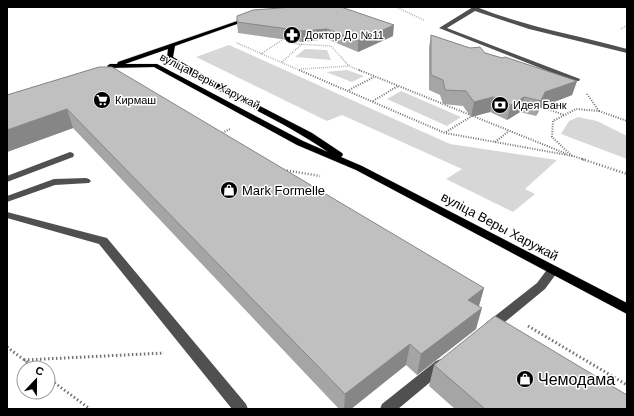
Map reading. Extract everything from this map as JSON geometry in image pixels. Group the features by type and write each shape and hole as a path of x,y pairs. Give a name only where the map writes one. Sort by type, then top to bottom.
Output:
{"main road":[{"path":"172,45 254,17"},
{"name":"вуліца Веры Харужай","path":"359,168 309,135 228,93 179,65 170,58 172,45 106,67 154,65 300,143 359,168 627,309"}],"lane":[{"path":"442,28 476,8 498,19 598,42 627,51"},
{"path":"442,28 576,79"},
{"path":"7,180 70,155"},
{"path":"7,199 54,182 86,181"},
{"path":"7,215 103,241 241,409"},
{"path":"482,333 541,286 553,270"},
{"path":"387,409 453,357"}],"path":[{"path":"398,8 442,28"},
{"path":"278,36 282,40 302,44 331,46 349,66 374,77 573,156 627,174"},
{"path":"261,54 282,40"},
{"path":"231,41 300,69 445,133 573,156"},
{"path":"282,62 302,44"},
{"path":"300,69 349,66"},
{"path":"348,90 374,77"},
{"path":"576,79 599,111"},
{"path":"373,101 398,86"},
{"path":"533,104 564,115"},
{"path":"573,156 552,137 553,120 576,109 599,111 627,121"},
{"path":"445,133 472,116"},
{"path":"494,142 509,131"},
{"path":"217,136 223,140"},
{"path":"527,148 534,141"},
{"path":"506,314 627,384"},
{"path":"7,347 24,360 193,352"},
{"path":"56,384 90,409"}],"shaded area":[{"path":"229,45 450,144 557,160 525,189 535,194 513,212 446,179 462,169 342,115 327,121 196,57"},
{"path":"305,49 327,50 331,60 295,57"},
{"path":"347,70 364,76 352,82 326,72"},
{"path":"401,91 461,117 447,126 387,99"},
{"path":"578,117 597,121 627,136 627,159 561,134 569,121"}],"building":[{"path":"293,7 341,7 394,25 358,41 327,29 302,31 237,22 237,16 253,10"},
{"path":"431,35 470,48 480,47 485,53 502,58 505,57 577,81 545,92 541,101 524,97 511,105 493,97 474,102 466,91 445,90 443,80 431,75"},
{"path":"99,67 112,67 484,288 468,300 482,308 421,354 410,344 345,394 67,109 7,130 7,95"},
{"path":"495,316 627,395 627,409 485,409 434,365"}],"place":[{"name":"Доктор До №11","path":"292,35"},
{"name":"Кирмаш","path":"102,100"},
{"name":"Идея Банк","path":"500,105"},
{"name":"Mark Formelle","path":"229,190"},
{"name":"Чемодама","path":"525,379"}]}
